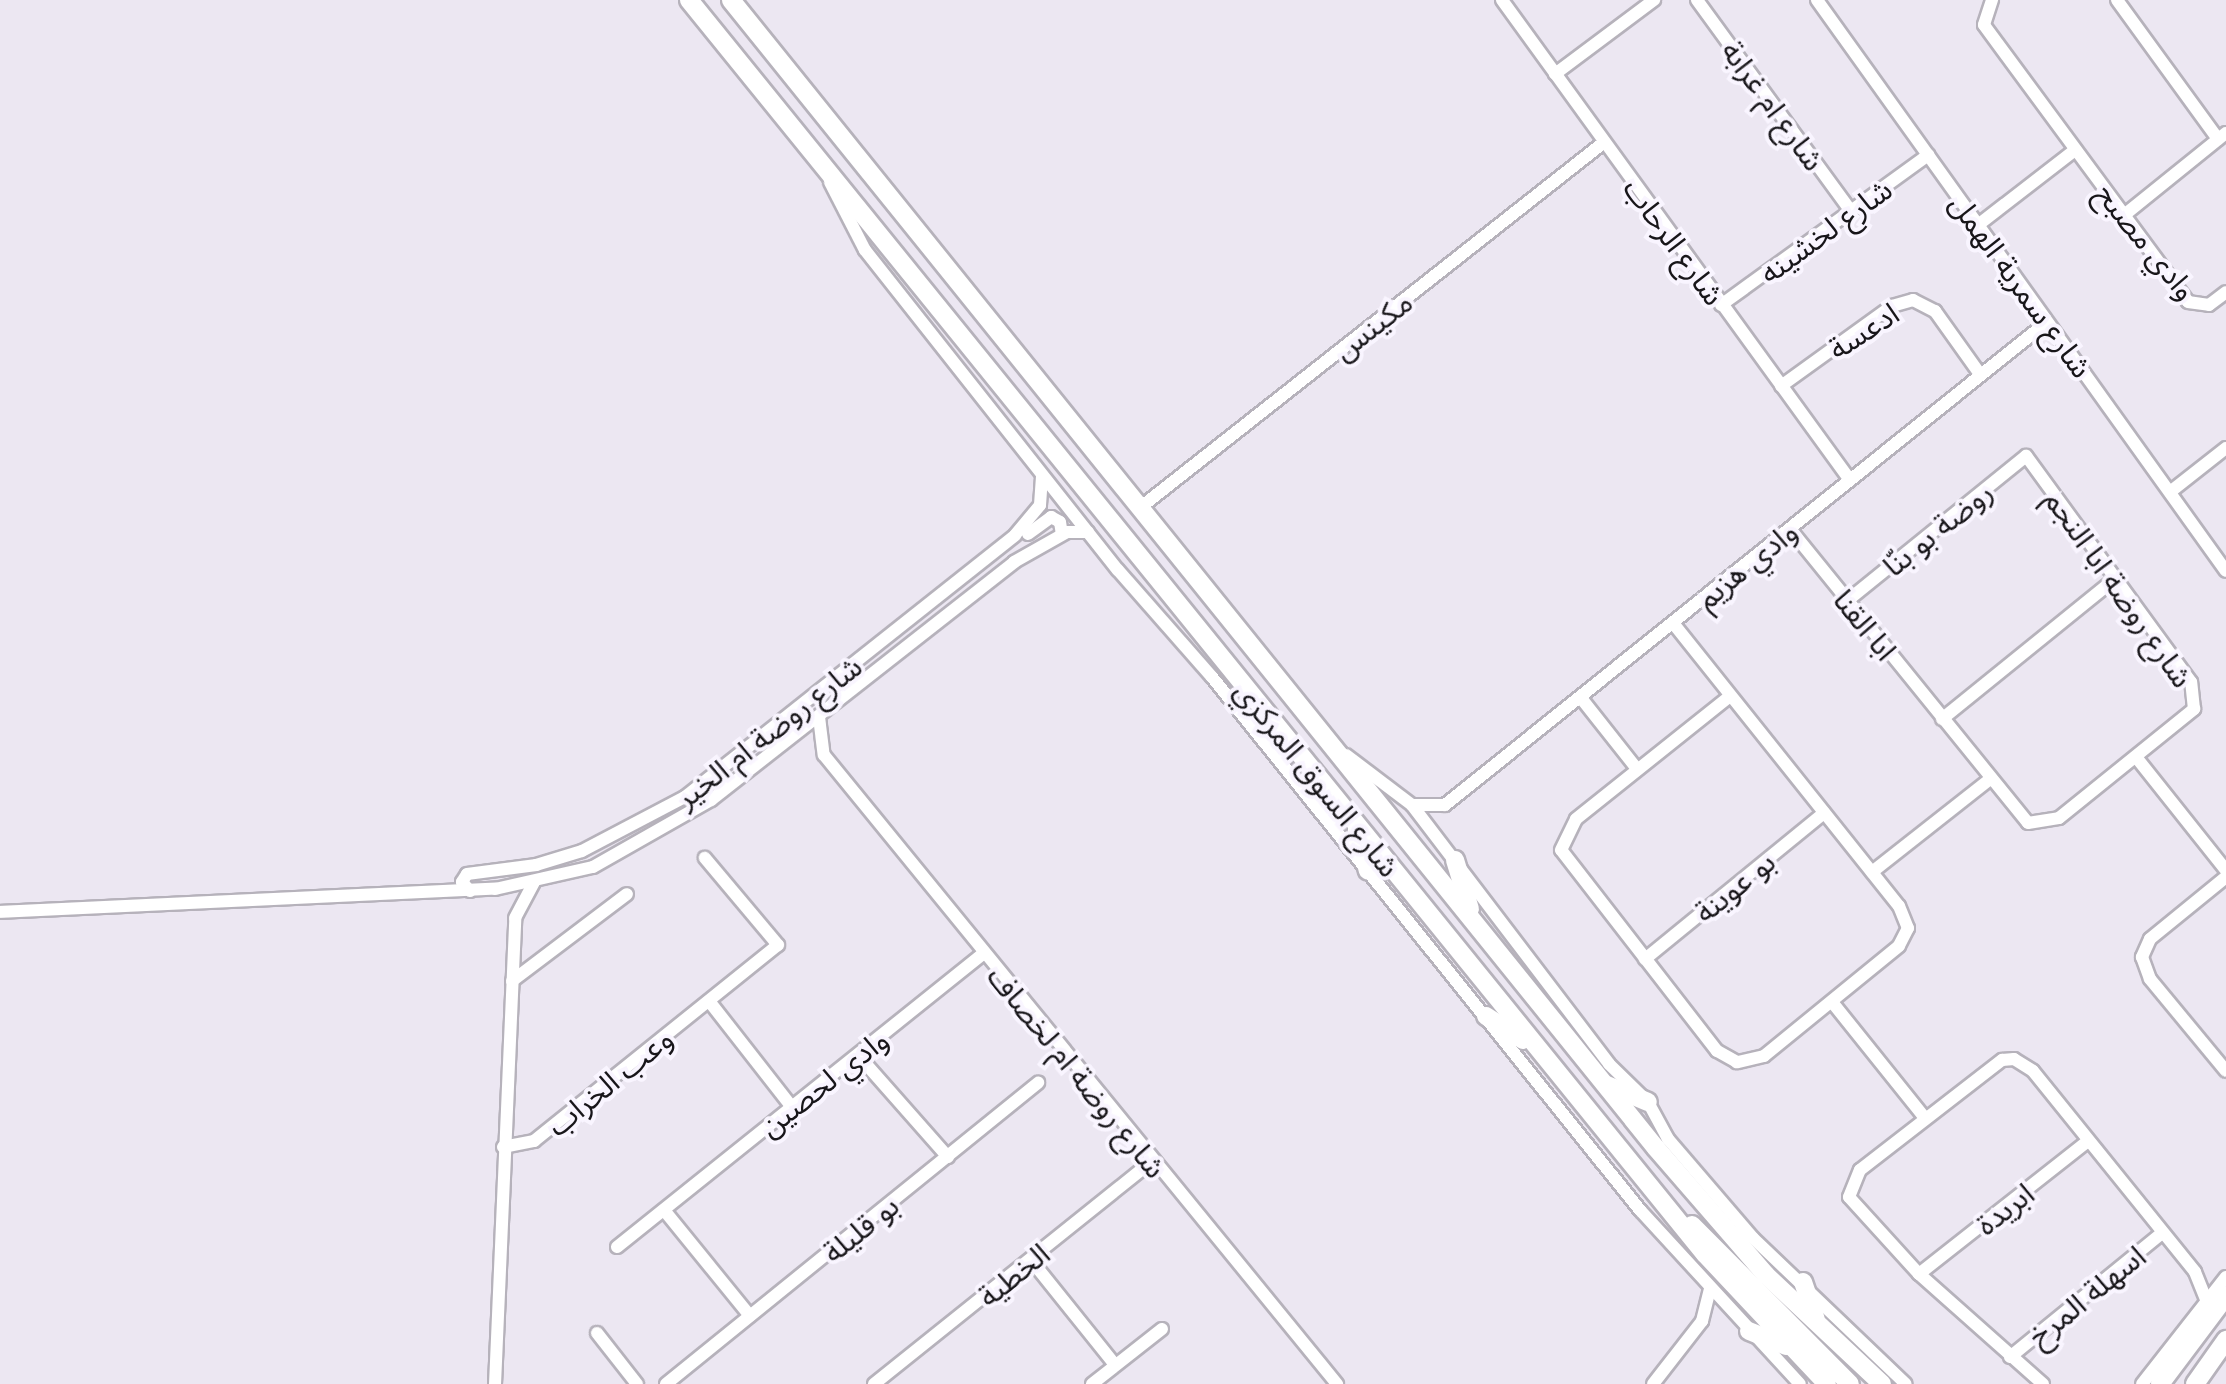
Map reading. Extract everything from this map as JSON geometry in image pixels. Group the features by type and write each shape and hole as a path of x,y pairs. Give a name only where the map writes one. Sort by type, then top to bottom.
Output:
{"main road":[{"name":"شارع السوق المركزي","path":"689,0 1536,1048 1791,1348 1827,1384"},
{"name":"شارع السوق المركزي","path":"731,0 1474,919 1602,1083 1820,1328 1882,1384"},
{"path":"1356,825 1368,871"},
{"path":"1454,860 1474,919"},
{"path":"1486,1016 1536,1048"},
{"path":"1602,1083 1648,1102"},
{"path":"1672,1209 1716,1245 1850,1384"},
{"path":"1802,1282 1820,1328"},
{"path":"2160,1384 2226,1296"},
{"path":"2206,1299 2207,1324"},
{"path":"1749,1331 1791,1348"},
{"path":"2195,1384 2226,1340"},
{"path":"2174,1384 2182,1356"}],"street":[{"name":"شارع الرحاب","path":"1502,0 1850,480"},
{"path":"1556,74 1654,0"},
{"name":"شارع ام غرابة","path":"1696,0 1851,211"},
{"name":"شارع سمرية الهمل","path":"1817,0 2226,571"},
{"name":"وادي مصبح","path":"1992,0 1984,25 2188,302 2209,305 2226,292"},
{"path":"2117,0 2222,136 2124,216"},
{"name":"مكينس","path":"1141,508 1603,142"},
{"path":"1978,225 2075,150"},
{"name":"شارع لخشينه","path":"1721,304 1928,155"},
{"name":"شارع السوق المركزي","path":"821,161 855,236 1088,532 1710,1290 1800,1384"},
{"name":"ادعسة","path":"1781,386 1892,306 1913,300 1934,311 1980,374"},
{"name":"وادي هزيم","path":"1445,805 2047,322"},
{"path":"2170,492 2226,448"},
{"name":"شارع روضة ابا النجم","path":"2026,456 2196,691 2194,709 2059,818 2037,826"},
{"name":"روضة بو بنّا","path":"1848,600 2026,456"},
{"name":"شارع روضة ام الخير","path":"1041,473 1040,505 993,555 666,810 560,859 467,874 462,882 470,891 534,883 644,843 786,743 1000,573 1062,534 1088,532"},
{"path":"993,555 1047,518 1060,522 1062,534"},
{"name":"ابا القنا","path":"1790,529 2020,818 2037,826"},
{"path":"1942,719 2116,578"},
{"path":"1673,623 1905,918 1906,938 1832,1002 1764,1056 1738,1062 1716,1050 1561,850 1566,828 1730,696"},
{"path":"1581,698 1637,769"},
{"path":"820,716 816,735 824,755"},
{"path":"786,743 824,755"},
{"name":"شارع السوق المركزي","path":"1333,744 1412,805 1609,1064 1648,1102 1683,1159 1764,1250 1906,1384"},
{"name":"شارع روضة ام لخصاف","path":"824,755 1151,1162 1337,1384"},
{"path":"2136,758 2226,873 2150,939 2142,958 2150,979 2226,1072"},
{"path":"1872,872 1989,780"},
{"path":"1412,805 1445,805 1438,839"},
{"name":"بو عوينة","path":"1645,959 1824,813"},
{"name":"وعب الخراب","path":"503,1146 534,1141 778,946 705,858"},
{"path":"515,918 534,883"},
{"path":"494,890 509,899 515,918 495,1384"},
{"path":"0,912 470,891"},
{"path":"512,981 626,894"},
{"name":"وادي لحصين","path":"617,1248 983,954"},
{"path":"710,1001 792,1106"},
{"path":"1832,1002 1925,1118"},
{"path":"858,1056 948,1158"},
{"path":"2043,1384 1919,1274 1854,1208 1849,1186 1991,1066 2014,1058 2033,1071 2195,1272 2206,1299"},
{"name":"بو قليلة","path":"666,1384 1038,1083"},
{"name":"ابريدة","path":"1919,1274 2088,1141"},
{"name":"الخطية","path":"874,1384 1151,1162"},
{"path":"664,1210 750,1316"},
{"name":"اسهلة المرخ","path":"2010,1357 2162,1234"},
{"path":"1032,1260 1115,1365"},
{"path":"2195,1272 2226,1277"},
{"path":"2142,1384 2226,1277"},
{"path":"1653,1384 1702,1321 1710,1290"},
{"path":"1702,1321 1732,1313"},
{"path":"1092,1384 1162,1329"},
{"path":"597,1333 638,1384"}]}
